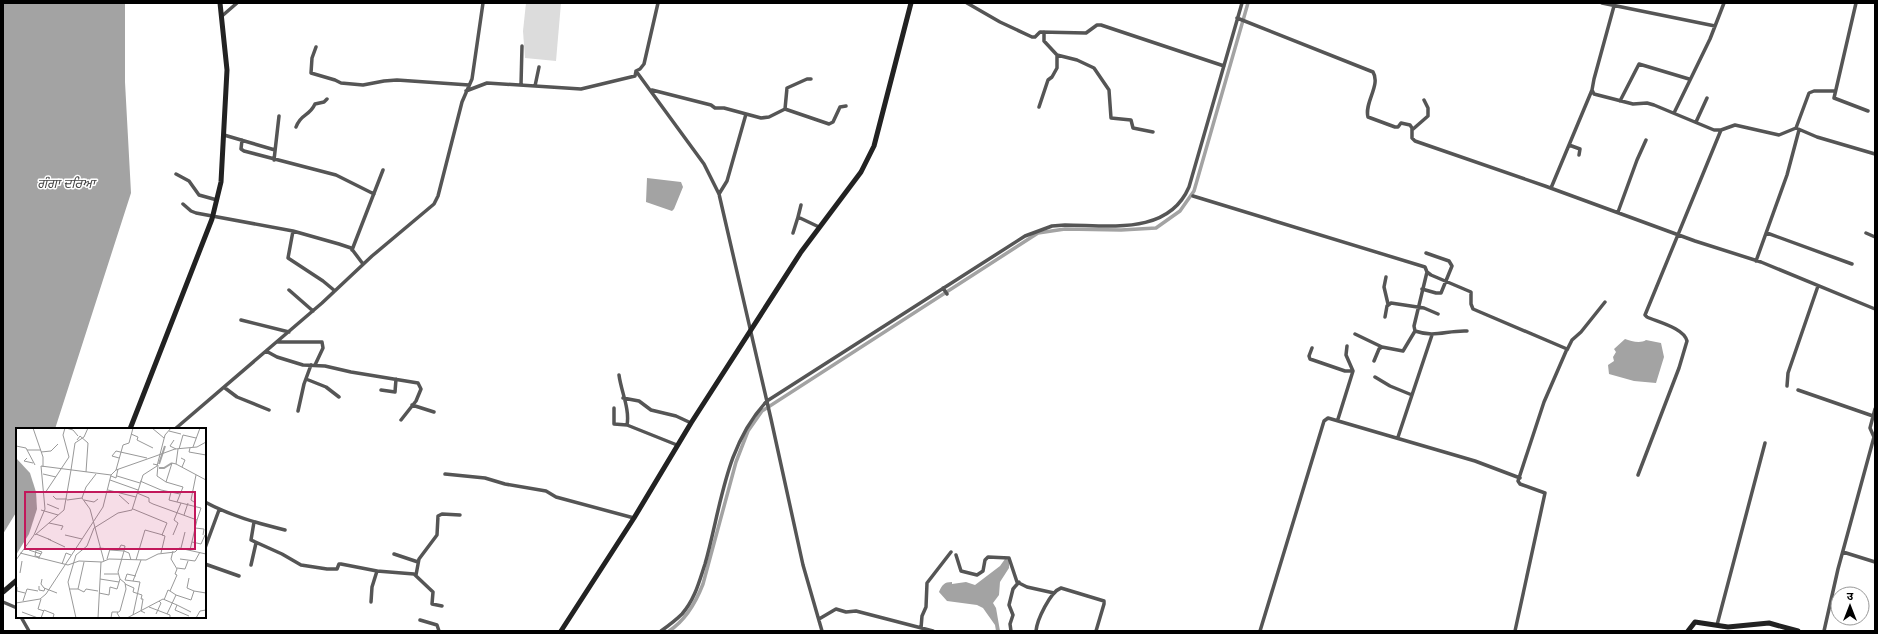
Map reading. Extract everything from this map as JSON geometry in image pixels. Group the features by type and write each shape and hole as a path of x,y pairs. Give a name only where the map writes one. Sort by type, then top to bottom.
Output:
{"street":[{"path":"130,428 212,217 221,182 227,70 220,3"},
{"path":"222,16 237,3"},
{"path":"176,428 278,342 363,264 430,208 436,201 465,92 472,79 483,3"},
{"path":"465,92 487,83 585,89 635,76 636,71 644,64 658,3"},
{"path":"561,631 634,518 690,423 819,226 861,172 874,146 911,3"},
{"path":"967,3 1000,22 1032,37 1035,37 1040,32 1074,31 1086,33 1097,25 1101,25 1224,66"},
{"path":"661,631 682,614 698,587 731,461 743,432 755,413 767,403 876,332 945,291 1011,244 1037,231 1065,225 1145,224 1163,217 1174,209 1189,187 1239,20 1242,3"},
{"path":"1602,3 1715,26"},
{"path":"1674,112 1715,26 1724,3"},
{"path":"1856,3 1835,91 1835,99 1868,111"},
{"path":"1551,188 1592,90 1614,6"},
{"path":"1239,20 1373,72 1375,80 1368,107 1368,116 1395,128 1401,123 1412,126 1412,138 1415,141 1618,212 1679,236 1756,261 1875,309"},
{"path":"1044,32 1044,41 1057,55 1077,60 1094,68 1105,81 1109,90 1111,118 1131,120 1133,128 1153,132"},
{"path":"521,85 522,46"},
{"path":"316,47 312,56 311,70 315,75 341,83 363,86 387,80 469,85"},
{"path":"1039,107 1048,80 1052,77 1057,68 1057,55"},
{"path":"1620,101 1639,64 1689,80"},
{"path":"535,86 539,67"},
{"path":"636,71 704,164 718,194 751,330 803,565 822,631"},
{"path":"651,90 710,104 715,108 724,108 766,118 782,112 784,109 787,88 806,79 811,79"},
{"path":"1592,90 1596,95 1620,101 1633,104 1648,103 1674,112 1714,130 1721,130 1735,125 1779,135 1798,129 1817,137 1875,154"},
{"path":"1756,261 1792,158 1798,129 1810,92 1835,91"},
{"path":"296,127 300,118 310,113 315,104 324,102 327,98"},
{"path":"1696,122 1707,98"},
{"path":"1412,130 1428,116 1428,108 1424,100"},
{"path":"784,109 829,124 833,122 840,107 846,106"},
{"path":"718,194 727,181 746,114"},
{"path":"274,160 279,116"},
{"path":"1638,475 1679,368 1687,341 1683,334 1670,325 1645,315 1679,236 1721,130"},
{"path":"224,135 275,150"},
{"path":"242,140 242,150 274,160 336,175 374,194"},
{"path":"1618,212 1646,140"},
{"path":"1569,145 1580,149 1579,155"},
{"path":"352,250 383,170"},
{"path":"176,174 189,180 199,194 217,200"},
{"path":"1193,196 1425,267 1427,272 1471,292 1471,304 1473,309 1567,350"},
{"path":"183,204 191,211 212,217 293,231 339,244 352,250 363,264"},
{"path":"793,233 801,205"},
{"path":"798,217 819,226"},
{"path":"293,231 288,258 323,280 335,291"},
{"path":"1767,232 1852,264"},
{"path":"1866,234 1875,237"},
{"path":"1422,289 1441,293 1451,269 1451,263 1426,253"},
{"path":"1355,334 1382,347 1402,352 1415,331 1414,326 1427,272"},
{"path":"1385,317 1388,304 1384,287 1386,277"},
{"path":"1787,386 1788,373 1818,286"},
{"path":"289,290 313,311"},
{"path":"1515,631 1545,493 1518,482 1544,402 1567,350 1572,340 1581,332 1605,302"},
{"path":"1388,304 1393,303 1427,309 1438,314"},
{"path":"241,320 289,332"},
{"path":"1415,331 1432,335 1449,331 1467,331"},
{"path":"1398,437 1432,335"},
{"path":"278,342 322,342 323,348 306,379 298,411"},
{"path":"1338,419 1353,371 1346,355 1347,346"},
{"path":"1374,361 1379,349 1382,347"},
{"path":"1312,348 1309,356 1310,359 1345,371 1353,371"},
{"path":"266,352 289,361 308,366 313,365 415,382 420,386 417,399 401,420"},
{"path":"619,375 628,415 627,425"},
{"path":"1375,377 1393,388 1412,395"},
{"path":"306,379 326,387 339,397"},
{"path":"381,390 395,392 396,380"},
{"path":"225,388 237,397 269,410"},
{"path":"1798,390 1873,416"},
{"path":"623,398 639,401 651,410 676,416 690,423"},
{"path":"412,405 434,412"},
{"path":"614,408 614,424 627,425 676,447"},
{"path":"1824,631 1843,552 1874,437 1870,429 1875,409"},
{"path":"1260,631 1324,421 1328,418 1338,419 1475,461 1520,478"},
{"path":"1717,625 1765,443"},
{"path":"1870,454 1875,455"},
{"path":"445,474 485,478 505,484 546,491 556,497 634,518"},
{"path":"206,503 219,510 254,522 285,530"},
{"path":"206,545 219,510"},
{"path":"416,575 420,556 437,535 438,516 442,514 460,515"},
{"path":"254,522 250,538 256,543 282,554 301,565 327,569 337,568 338,564 341,564 377,571 416,575 433,592 432,604 442,606"},
{"path":"252,565 256,543"},
{"path":"921,628 922,616 926,607 927,583 951,552"},
{"path":"1843,552 1875,562"},
{"path":"394,554 418,562"},
{"path":"956,555 961,571 977,575 983,571 985,560 988,557 1009,558 1015,577 1019,582 1027,586 1054,593"},
{"path":"206,564 239,576"},
{"path":"372,602 373,585 377,571"},
{"path":"3,592 16,581"},
{"path":"1011,631 1010,624 1013,616 1009,605 1013,589 1019,582"},
{"path":"1036,631 1039,616 1054,593 1061,588 1104,601 1096,631"},
{"path":"3,602 16,608"},
{"path":"819,619 836,609 846,612 856,611 933,631"},
{"path":"22,618 29,631"},
{"path":"420,620 437,625 439,631"},
{"path":"1688,631 1698,621 1717,625 1739,627 1769,623 1798,631"}],"shaded area":[{"path":"526,3 561,3 556,61 525,58 523,31"}],"water":[{"name":"ਗੰਗਾ ਦਰਿਆ","path":"3,3 125,3 125,82 131,193 55,428 16,428 16,513 3,534"},
{"path":"647,178 681,182 683,187 672,211 646,202"},
{"path":"1625,339 1636,342 1646,340 1661,343 1664,357 1656,383 1634,381 1609,374 1608,365 1614,361 1613,357 1616,352 1614,349"},
{"path":"1005,559 1009,560 1009,568 1000,582 999,595 993,603 996,608 1000,631 996,631 995,625 983,608 977,605 947,601 939,592 945,583 952,582 952,584 966,582 975,585 1000,566"}],"waterway":[{"path":"669,631 680,622 694,604 703,584 736,462 748,431 762,411 1038,233 1065,229 1121,230 1156,228 1180,211 1194,191 1248,3"}]}
